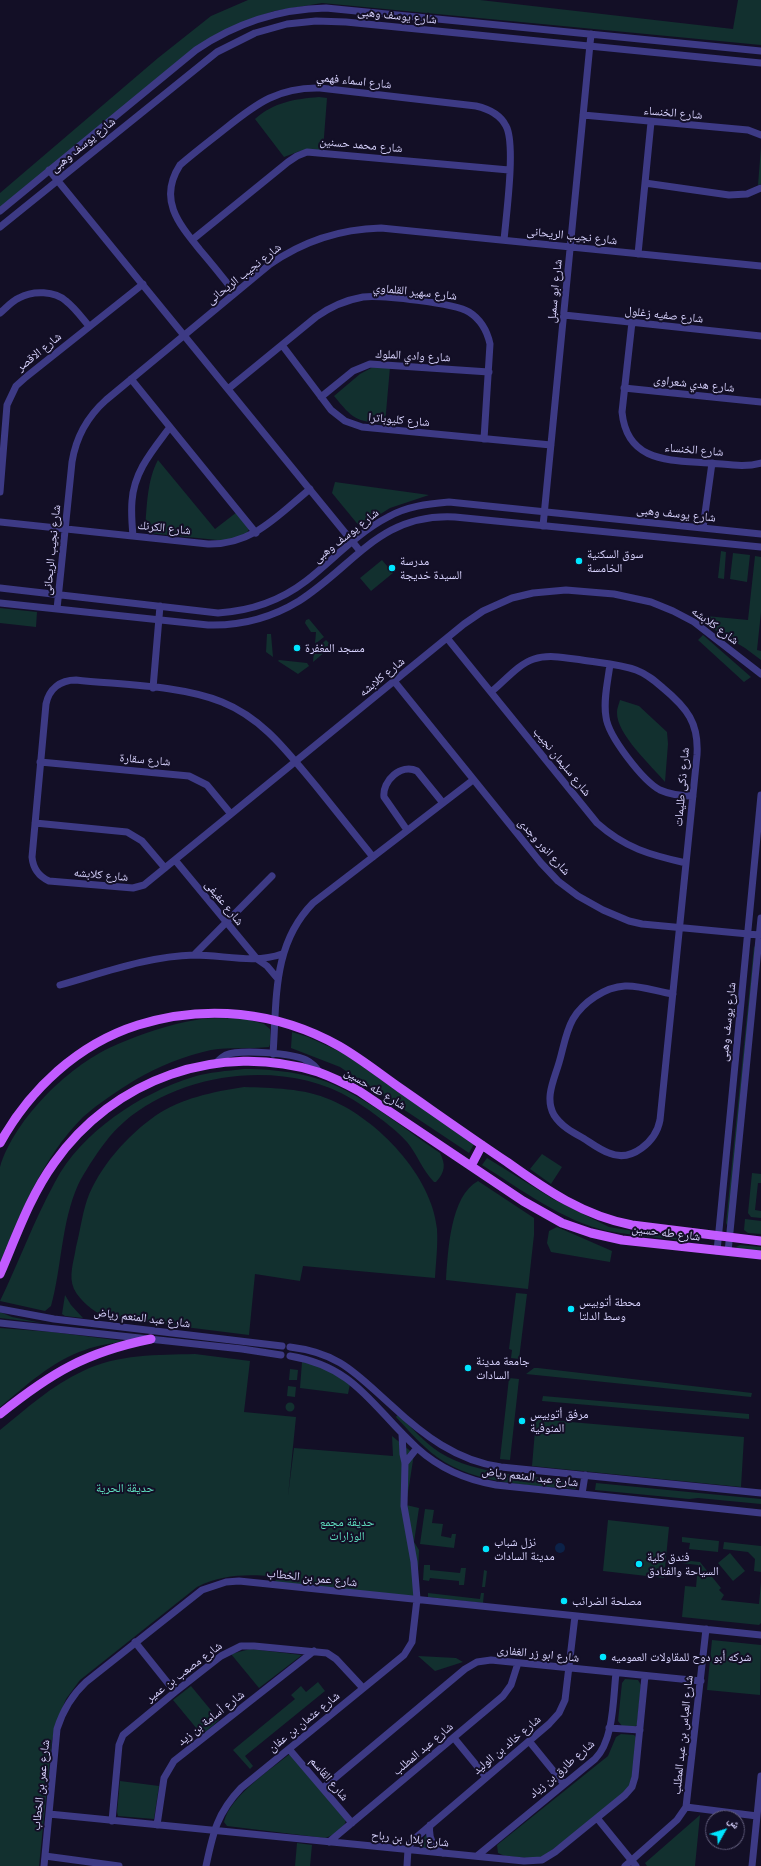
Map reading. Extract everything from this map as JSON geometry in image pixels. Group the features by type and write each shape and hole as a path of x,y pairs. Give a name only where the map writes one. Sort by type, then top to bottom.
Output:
{"main road":[{"name":"شارع طه حسين","path":"0,1143 17,1114 50,1077 85,1051 119,1032 166,1018 198,1013 231,1013 275,1020 310,1032 340,1047 552,1193 600,1217 632,1225 718,1237 761,1241"},
{"name":"شارع طه حسين","path":"0,1274 44,1178 62,1151 83,1127 108,1107 149,1082 179,1071 216,1063 240,1061 271,1062 320,1073 359,1091 535,1210 576,1229 622,1240 761,1255"},
{"path":"471,1166 482,1145"},
{"path":"0,1414 33,1388 70,1365 102,1352 151,1339"}],"street":[{"name":"شارع يوسف وهبى","path":"0,211 196,50 227,31 251,20 288,11 326,8 761,51"},
{"path":"251,20 255,33"},
{"name":"شارع يوسف وهبى","path":"0,227 205,60 230,44 255,33 287,24 331,21 761,63"},
{"name":"شارع ابو سمبل","path":"543,526 591,34"},
{"name":"شارع اسماء فهمي","path":"235,293 179,224 171,204 172,184 175,172 180,165 258,103 276,94 290,90 320,88 483,107 498,116 508,131 511,142 504,240"},
{"name":"شارع الخنساء","path":"583,116 748,130 761,135"},
{"path":"638,254 651,122"},
{"name":"شارع محمد حسنين","path":"192,240 288,162 307,152 509,170"},
{"path":"50,170 360,551"},
{"path":"645,184 729,195 747,194 761,188"},
{"name":"شارع نجيب الريحانى","path":"57,609 72,462 79,437 87,421 99,406 131,379 269,265 294,249 319,238 346,231 393,229 761,266"},
{"name":"شارع الاقصر","path":"0,492 6,413 13,392 26,377 143,284"},
{"path":"0,313 23,296 36,293 48,294 60,297 66,301 89,326"},
{"name":"شارع سهير القلماوي","path":"228,389 316,317 337,305 364,297 390,298 458,306 470,312 479,321 489,338 491,350 484,439"},
{"name":"شارع صفيه زغلول","path":"564,315 761,336"},
{"name":"شارع الخنساء","path":"632,322 622,412 624,426 631,439 641,449 652,456 664,459 745,466 761,463"},
{"name":"شارع كليوباترا","path":"282,345 321,397 336,414 356,426 551,445"},
{"name":"شارع وادي الملوك","path":"321,397 353,371 370,364 489,372"},
{"path":"131,379 256,533"},
{"name":"شارع هدي شعراوى","path":"624,388 761,402"},
{"path":"133,536 132,501 135,484 143,464 170,427"},
{"path":"703,528 712,463"},
{"name":"شارع الكرنك","path":"0,522 216,544 240,540 256,533 310,489"},
{"name":"شارع يوسف وهبى","path":"0,588 218,613 242,610 265,604 286,594 306,581 352,541 392,514 430,503 460,502 761,534"},
{"name":"شارع يوسف وهبى","path":"0,604 219,625 241,623 264,618 299,601 374,540 394,528 426,518 455,517 761,548"},
{"name":"شارع كلابشه","path":"35,823 32,857 33,866 38,874 45,879 53,882 133,888 144,885 447,638 483,611 522,595 555,590 614,594 651,602 684,616 704,629 761,674"},
{"path":"153,688 160,606"},
{"name":"شارع سليمان نجيب","path":"447,638 590,814 606,830 625,843 646,853 686,862"},
{"name":"شارع ذكى طليمات","path":"491,692 525,663 535,658 560,657 610,664 634,669 647,675 686,709 695,730 698,747 680,927 660,1120 657,1130 648,1143 639,1150 627,1154 609,1154 567,1128 558,1120 552,1110 550,1098 551,1087 572,1021 588,1002 602,993 617,987 626,986 673,994"},
{"path":"610,664 605,710 607,724 614,737 652,785 671,794 693,796"},
{"path":"165,868 142,841 127,832 110,829 35,823 47,700 51,692 58,685 66,681 76,680 153,688 195,694 240,710 272,734 373,857"},
{"name":"شارع انور وجدى","path":"394,681 541,863 558,881 578,896 603,910 629,921 642,924 759,935"},
{"name":"شارع سقارة","path":"40,762 189,776 207,785 231,814"},
{"path":"407,830 384,797 384,786 387,781 402,770 412,769 417,771 443,803"},
{"path":"273,1054 278,979 282,954 291,932 306,910 473,780"},
{"name":"شارع يوسف وهبى","path":"717,1251 761,795"},
{"name":"شارع عفيفى","path":"175,860 257,959 271,969 278,979"},
{"path":"194,955 272,876"},
{"name":"شارع يوسف وهبى","path":"728,1252 761,918"},
{"path":"60,985 142,963 194,955 257,959 282,954"},
{"path":"216,1063 222,1057 230,1054 273,1054 307,1060 320,1073"},
{"name":"شارع عبد المنعم رياض","path":"0,1309 54,1319 282,1346"},
{"path":"53,1329 54,1319"},
{"name":"شارع عبد المنعم رياض","path":"0,1323 281,1355"},
{"name":"شارع عبد المنعم رياض","path":"290,1347 315,1351 343,1363 358,1374 392,1406 436,1442 467,1459 501,1467 761,1492"},
{"name":"شارع عبد المنعم رياض","path":"290,1356 314,1361 338,1372 358,1388 416,1448 447,1469 477,1481 496,1485 761,1513"},
{"path":"383,1415 392,1406"},
{"name":"شارع عثمان بن عفان","path":"206,1866 213,1830 232,1798 289,1749 404,1655 409,1649 412,1642 417,1599 414,1562 404,1506 405,1463 402,1434"},
{"path":"405,1463 416,1448"},
{"path":"582,1494 585,1475"},
{"name":"شارع عمر بن الخطاب","path":"44,1866 58,1729 65,1708 78,1690 135,1642 202,1590 226,1582 253,1583 417,1599 761,1635"},
{"name":"شارع خالد بن الوليد","path":"408,1849 412,1841 430,1825 555,1719 566,1700 575,1616"},
{"name":"شارع العباس بن عبد المطلب","path":"625,1866 634,1863 677,1820 686,1807 706,1629"},
{"path":"135,1642 175,1692"},
{"name":"شارع مصعب بن عمير","path":"112,1821 120,1740 126,1731 221,1656 235,1648 254,1646 327,1653 336,1659 363,1688"},
{"name":"شارع أسامة بن زيد","path":"157,1825 164,1778 174,1761 314,1651"},
{"name":"شارع ابو زر الغفارى","path":"323,1788 467,1667 486,1660 700,1681"},
{"name":"شارع عبد المطلب","path":"329,1842 503,1696 511,1684 518,1663"},
{"name":"شارع طارق بن زياد","path":"477,1856 603,1750 607,1742 616,1673"},
{"name":"شارع بلال بن رباح","path":"49,1814 524,1861 542,1860 555,1852 625,1795 632,1787 635,1776 645,1676"},
{"path":"609,1728 640,1730"},
{"path":"454,1738 486,1777"},
{"path":"529,1741 564,1784"},
{"name":"شارع القاسم","path":"289,1749 352,1823"},
{"path":"752,1866 761,1776"},
{"path":"686,1807 757,1816"},
{"path":"596,1818 634,1863"},
{"path":"430,1825 431,1839 435,1847 442,1853"},
{"path":"407,1866 408,1849"},
{"path":"45,1856 119,1866"}],"green space":[{"path":"248,0 480,0 733,29 738,0 761,0 761,45 322,3 274,11 248,20 216,38 0,211 0,193 158,58 211,16"},
{"path":"319,97 327,98 323,150 300,151 284,157 255,119 262,113 285,102"},
{"path":"761,147 761,184 758,185"},
{"path":"373,367 390,367 385,424 367,422 355,418 334,396 360,374"},
{"path":"158,460 215,529 237,512 249,529 246,535 227,541 148,533 145,529 148,493 154,468"},
{"path":"335,482 429,495 390,508 360,527 332,493"},
{"path":"721,551 726,552 724,579 718,578"},
{"path":"733,553 750,555 747,582 730,579"},
{"path":"755,556 761,557 761,612 757,650 761,651 761,660 745,648 705,624 706,616 748,620"},
{"path":"382,560 393,573 371,591 360,578"},
{"path":"0,608 37,612 36,627 0,623"},
{"path":"309,619 324,637 315,644 316,632 311,632 305,623 306,620"},
{"path":"267,634 271,634 273,657 266,652"},
{"path":"703,635 751,677 744,682 698,640"},
{"path":"326,640 332,646 313,662 314,651"},
{"path":"278,661 307,663 309,666 298,674"},
{"path":"620,700 639,706 667,732 668,744 665,782 628,740 622,730 618,721 617,712"},
{"path":"754,946 759,953 728,1227 726,1223"},
{"path":"242,1018 264,1024 270,1029 271,1042 269,1047 211,1050 172,1062 153,1070 128,1084 83,1117 56,1150 44,1168 34,1186 0,1265 0,1167 7,1148 18,1130 47,1094 82,1064 100,1053 127,1040 186,1022 202,1019"},
{"path":"292,1032 308,1037 343,1053 474,1144 469,1153 340,1067 291,1048"},
{"path":"244,1069 283,1071 309,1076 345,1090 381,1112 440,1153 444,1165 443,1172 436,1182 434,1182 411,1147 396,1131 352,1099 325,1086 296,1079 266,1075 235,1076 204,1082 175,1091 148,1105 124,1122 110,1137 90,1164 78,1185 68,1214 55,1291 51,1306 45,1311 0,1301 40,1211 55,1182 66,1164 96,1131 133,1104 173,1084 205,1074"},
{"path":"244,1087 288,1089 310,1093 331,1100 349,1109 367,1121 400,1152 414,1170 425,1189 433,1209 437,1229 435,1278 303,1266 300,1281 255,1274 249,1335 105,1317 83,1302 72,1284 72,1268 87,1200 106,1164 134,1133 165,1110 187,1100 220,1091"},
{"path":"542,1154 562,1167 551,1184 530,1169"},
{"path":"487,1158 553,1199 609,1227 708,1243 632,1235 591,1227 542,1203 482,1165"},
{"path":"752,1173 761,1174 761,1183 758,1183 755,1210 761,1211 761,1218 751,1217 748,1213"},
{"path":"478,1181 534,1218 534,1235 528,1289 446,1280 452,1226 456,1212 461,1199 469,1188"},
{"path":"745,1219 761,1221 761,1234 748,1233 744,1230"},
{"path":"557,1227 612,1251 610,1262 551,1252 547,1243 549,1231"},
{"path":"740,1245 761,1247 761,1252 740,1250 736,1247"},
{"path":"516,1293 527,1294 519,1359 511,1358 512,1350 509,1349"},
{"path":"65,1295 71,1305 83,1318 65,1316 62,1314"},
{"path":"0,1312 12,1317 42,1323 0,1318"},
{"path":"0,1328 52,1332 124,1341 90,1348 73,1354 40,1374 0,1407"},
{"name":"حديقة الحرية","path":"195,1354 250,1361 244,1412 296,1417 288,1496 294,1448 393,1456 392,1436 414,1454 406,1505 419,1508 414,1542 419,1550 417,1599 273,1584 278,1577 267,1576 247,1575 227,1577 197,1587 80,1680 66,1699 52,1740 39,1866 0,1866 0,1430 50,1390 96,1365 138,1356"},
{"path":"302,1362 322,1366 350,1384 348,1394 300,1388"},
{"path":"534,1368 752,1393 751,1397 526,1374"},
{"path":"290,1369 298,1370 297,1380 289,1380"},
{"path":"509,1378 519,1379 510,1460 500,1459"},
{"path":"288,1386 296,1387 295,1397 287,1396"},
{"path":"543,1396 749,1414 749,1419 542,1401"},
{"path":"290,1402 295,1407 290,1412 285,1407"},
{"path":"398,1414 428,1444 454,1460 470,1466 506,1474 577,1481 576,1489 504,1482 469,1473 452,1466 431,1453 396,1417"},
{"path":"536,1419 744,1437 741,1487 532,1466"},
{"path":"596,1483 761,1499 761,1504 595,1490"},
{"path":"425,1509 434,1510 432,1523 443,1524 441,1536 451,1538 452,1534 456,1534 454,1548 420,1544"},
{"path":"608,1520 669,1527 664,1578 603,1571"},
{"path":"682,1537 719,1541 718,1552 689,1549 690,1543 682,1542"},
{"path":"724,1542 761,1546 761,1572 754,1571 755,1559 748,1552 723,1549"},
{"path":"730,1553 745,1571 733,1581 718,1563"},
{"path":"681,1560 700,1562 721,1588 719,1590 724,1595 721,1600 759,1604 761,1582 761,1623 759,1625 682,1617 685,1586 696,1587 698,1565 681,1563"},
{"path":"424,1565 430,1565 430,1570 460,1573 461,1568 466,1568 464,1585 459,1585 459,1581 430,1578 429,1581 423,1580"},
{"path":"484,1570 487,1571 485,1587 482,1587"},
{"path":"428,1593 480,1599 481,1593 484,1593 483,1603 428,1597"},
{"path":"712,1640 761,1645 760,1695 707,1690"},
{"path":"250,1649 302,1655 259,1688 231,1654"},
{"path":"418,1656 456,1658 463,1662 435,1671"},
{"path":"625,1679 638,1680 641,1685 637,1725 634,1727 622,1726 618,1721 622,1683"},
{"path":"318,1682 325,1691 245,1756 253,1766 250,1769 233,1750 295,1699 291,1695 301,1686 306,1692"},
{"path":"191,1686 219,1720 202,1735 173,1700"},
{"path":"621,1734 634,1735 637,1738 630,1791 540,1859 505,1856 498,1853 497,1845 608,1756 616,1737"},
{"path":"291,1753 346,1818 342,1828 336,1833 325,1838 227,1826 224,1822 228,1812 242,1793 262,1775"},
{"path":"120,1781 159,1786 154,1819 118,1816 117,1812"},
{"path":"700,1815 695,1866 647,1866 645,1863"},
{"path":"428,1833 436,1849 423,1848 422,1846 422,1842"},
{"path":"297,1843 312,1845 310,1866 295,1866"}],"water":[{"path":"558,1543 562,1543 564,1544 564,1552 558,1553 555,1550 555,1546"}],"place":[{"name":"سوق السكنية الخامسة","path":"579,561"},
{"name":"مدرسة السيدة خديجة","path":"392,568"},
{"name":"مسجد المغفرة","path":"297,648"},
{"name":"محطة أتوبيس وسط الدلتا","path":"571,1309"},
{"name":"جامعة مدينة السادات","path":"468,1368"},
{"name":"مرفق أتوبيس المنوفية","path":"522,1421"},
{"name":"نزل شباب مدينة السادات","path":"486,1549"},
{"name":"فندق كلية السياحة والفنادق","path":"639,1564"},
{"name":"مصلحة الضرائب","path":"564,1601"},
{"name":"شركه أبو دوح للمقاولات العموميه","path":"603,1657"}],"park label":[{"name":"حديقة مجمع الوزارات","path":"347,1529"}]}
